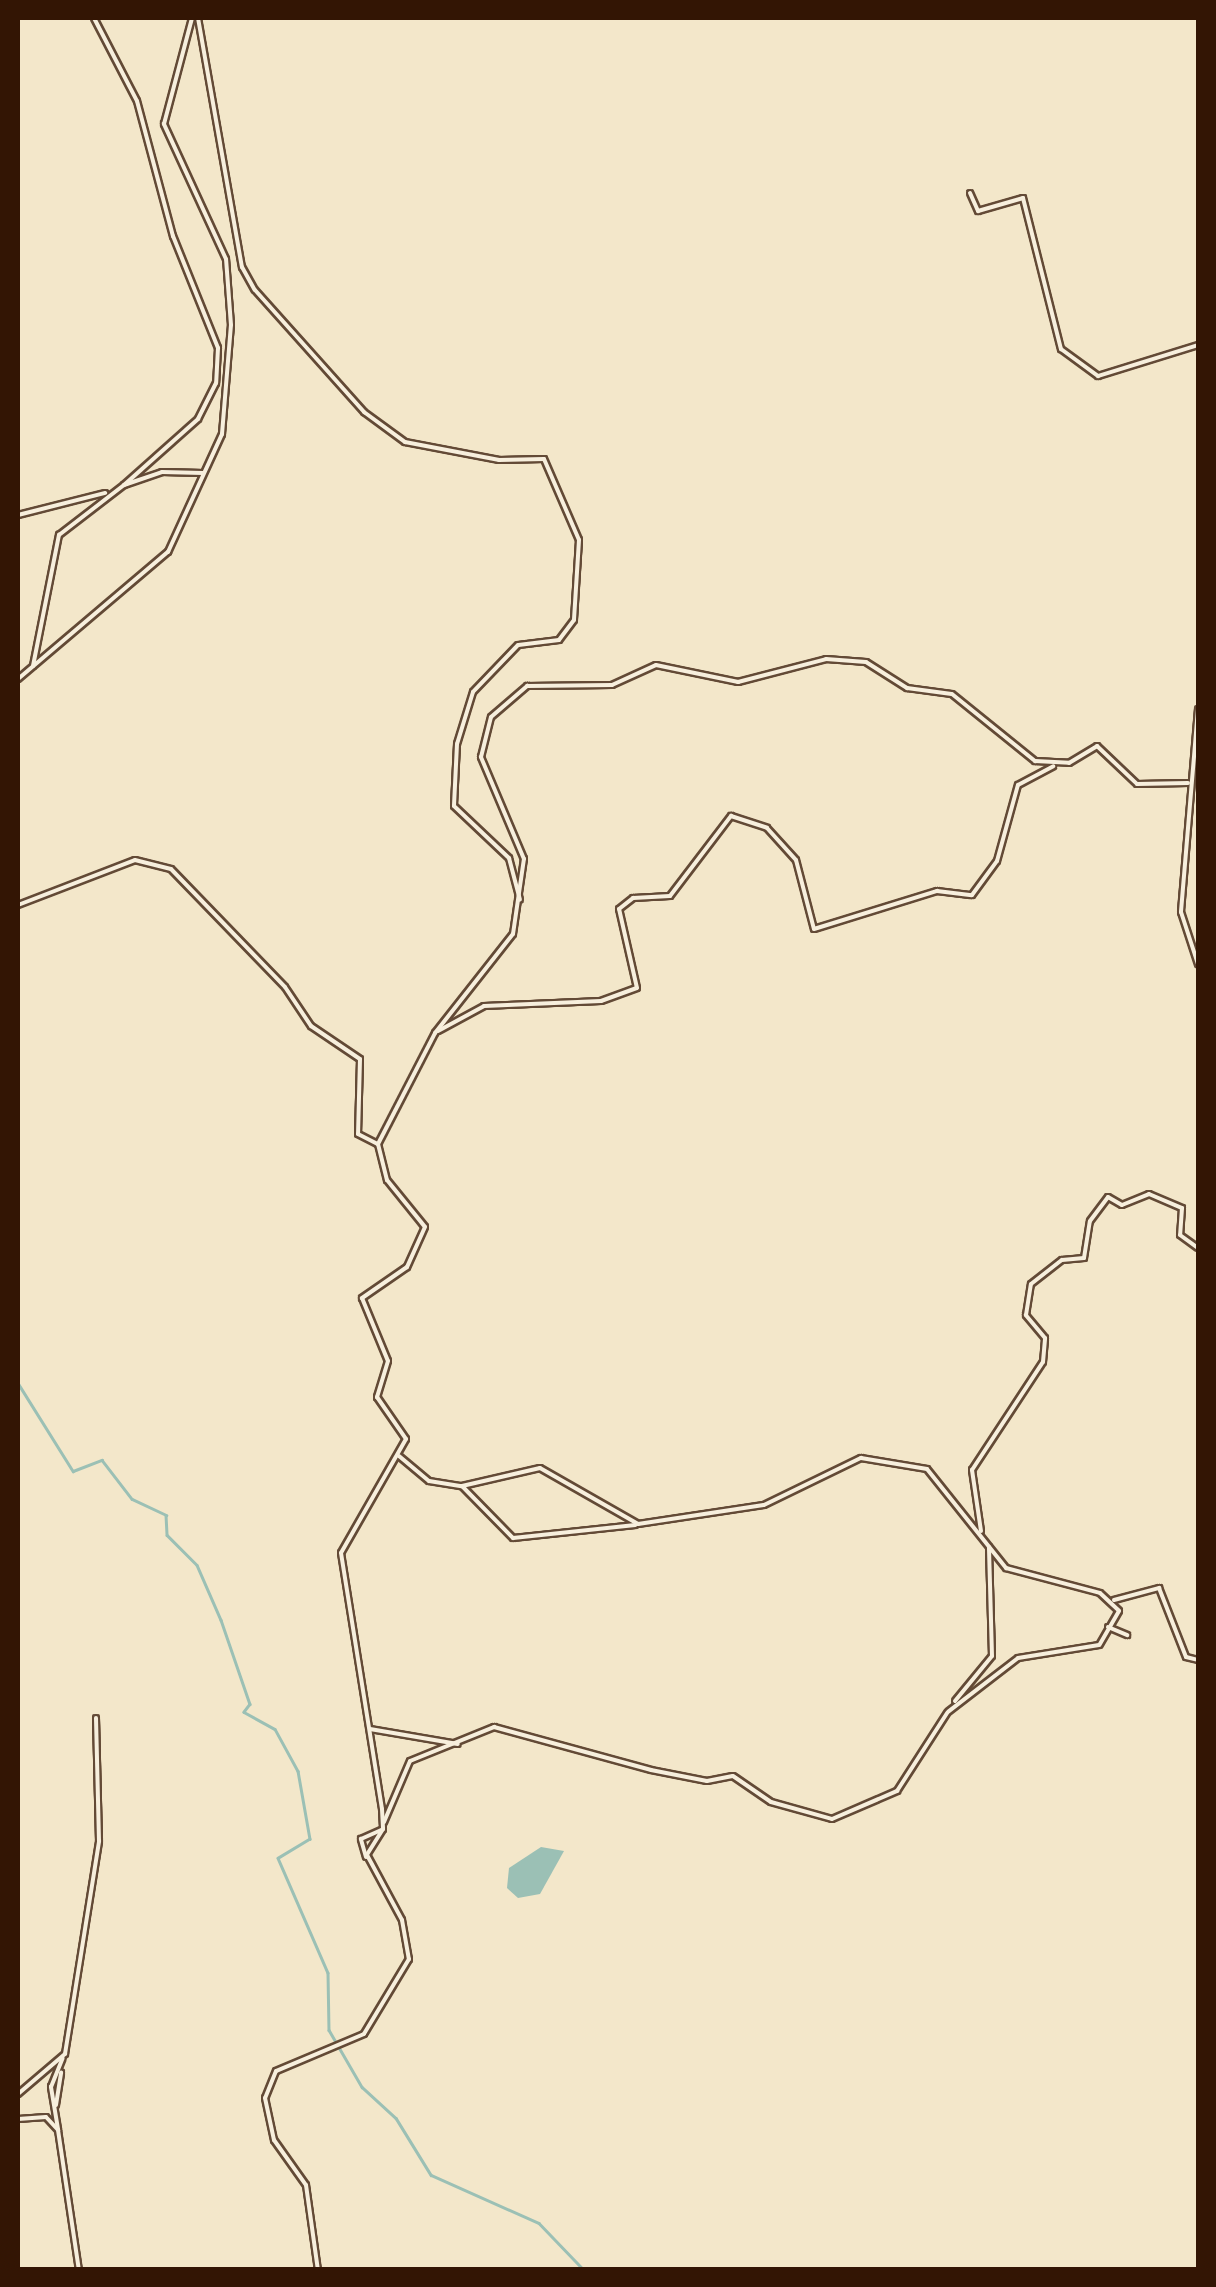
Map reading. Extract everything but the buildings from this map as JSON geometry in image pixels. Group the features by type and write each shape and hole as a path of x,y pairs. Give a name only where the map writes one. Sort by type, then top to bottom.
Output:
{"street":[{"path":"94,18 137,101 172,236 218,348 216,383 198,419 124,485"},
{"path":"18,678 168,552 226,414 232,326 222,243 164,124 195,18"},
{"path":"195,18 242,267 255,290 364,412 405,442 499,460 544,458 579,540 574,620 559,640 518,644 472,692 457,744 454,806 509,858 520,905"},
{"path":"970,193 978,211 1023,198 1061,349 1098,376 1198,345"},
{"path":"18,515 112,491 162,472 204,473"},
{"path":"34,666 53,548 112,491"},
{"path":"383,1829 341,1553 406,1438 376,1394 388,1361 361,1300 408,1267 424,1228 387,1180 378,1144 434,1033 512,934 520,905 524,859 481,757 491,717 528,686 612,685 656,665 738,682 826,659 866,662 907,688 952,694 1018,752 1053,766"},
{"path":"1198,709 1188,783 1180,912 1198,964"},
{"path":"434,1033 484,1006 601,1001 637,988 619,909 633,898 670,896 732,816 768,828 796,860 814,928 937,891 972,894 996,861 1018,785 1097,746 1147,788 1188,783"},
{"path":"18,905 134,860 170,869 286,987 312,1028 360,1059 358,1134 378,1144"},
{"path":"982,1533 972,1470 1043,1362 1045,1338 1026,1315 1031,1284 1062,1260 1084,1258 1090,1221 1108,1197 1122,1205 1149,1194 1182,1208 1180,1235 1198,1248"},
{"path":"399,1456 430,1481 462,1486 540,1468 638,1524"},
{"path":"462,1486 513,1538 764,1504 870,1456 927,1469 1009,1570 1114,1600 1164,1592 1186,1657 1198,1660"},
{"path":"369,1861 410,1762 460,1744 485,1728 505,1729 651,1770 707,1781 733,1776 770,1802 832,1819 897,1791 948,1712 992,1656 989,1542"},
{"path":"948,1712 1018,1658 1099,1645 1119,1614 1114,1600"},
{"path":"1108,1627 1127,1635"},
{"path":"56,2106 98,1841 96,1718"},
{"path":"370,1729 460,1744"},
{"path":"318,2270 306,2185 274,2140 265,2098 276,2071 340,2046 378,2019 409,1959 402,1920 361,1839 383,1829"},
{"path":"18,2094 65,2054"},
{"path":"61,2070 51,2087 78,2270"},
{"path":"18,2119 46,2117 58,2130"}],"water":[{"path":"541,1847 564,1851 540,1894 518,1898 507,1888 509,1868"}],"waterway":[{"path":"18,1383 73,1471 102,1460 132,1499 166,1515 167,1535 197,1565 221,1620 250,1704 244,1712 275,1729 298,1771 310,1839 278,1858 328,1973 329,2030 362,2087 396,2118 431,2175 539,2223 584,2270"}]}
